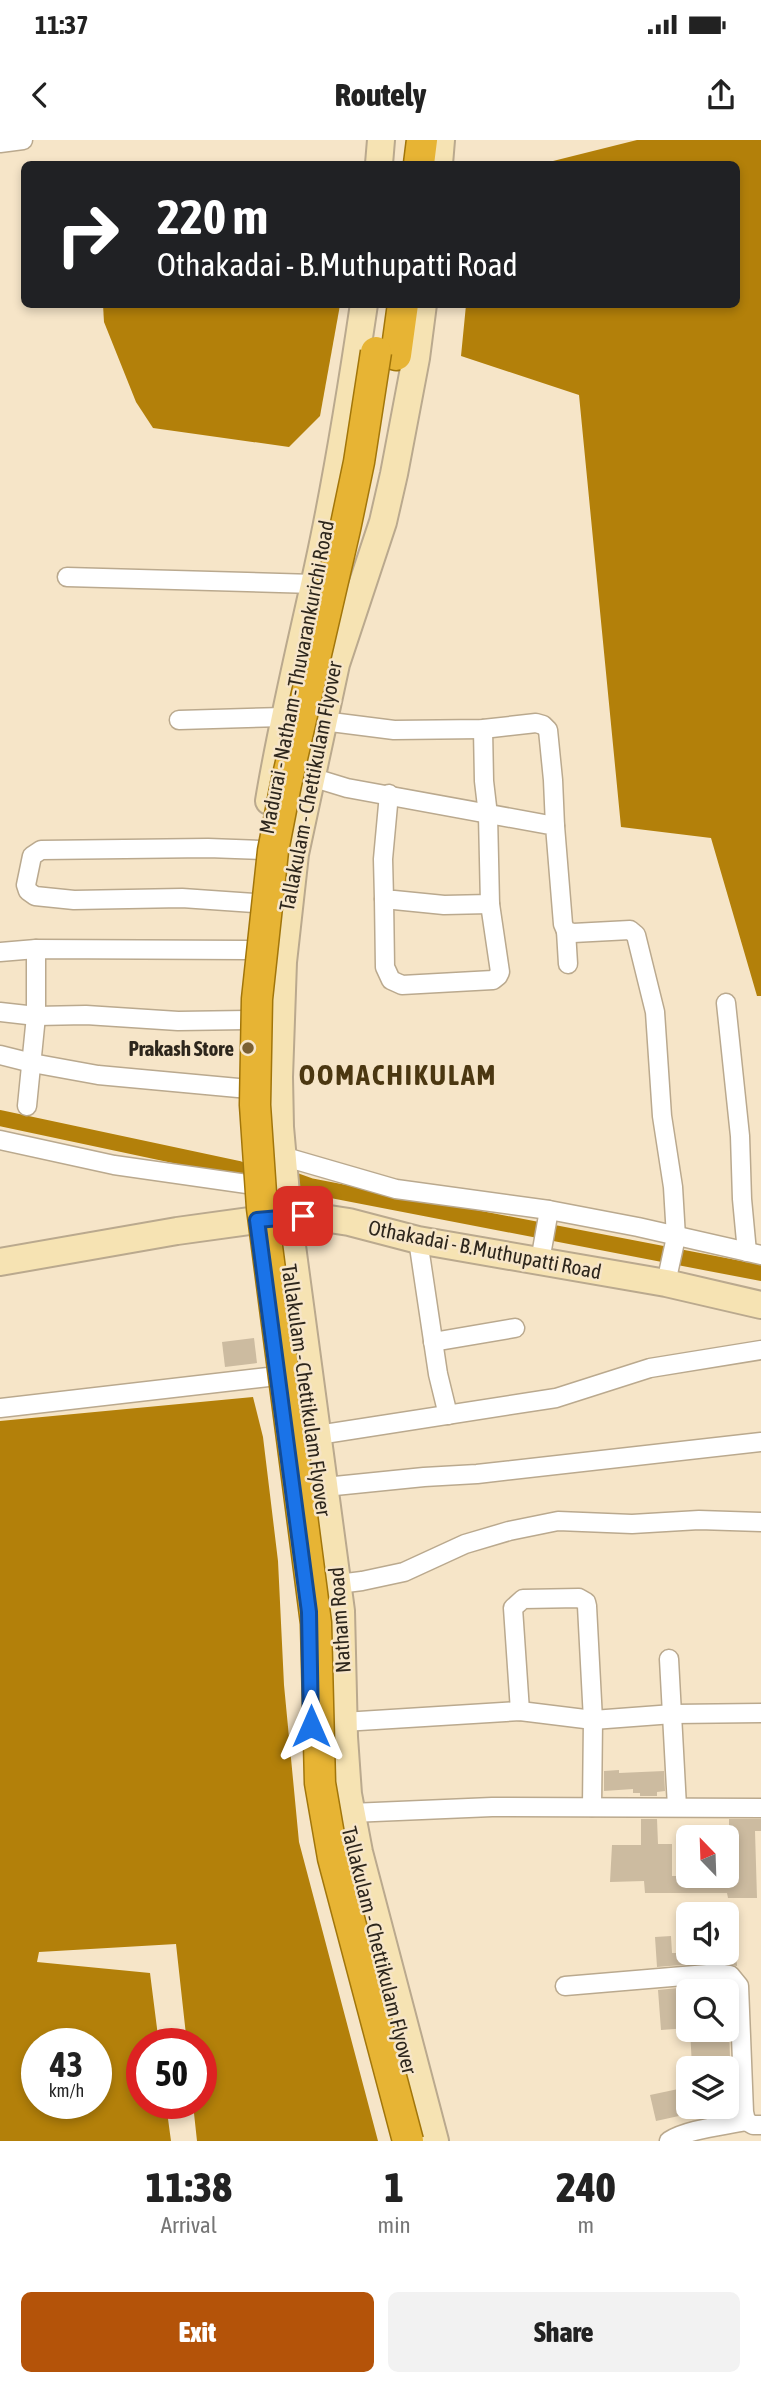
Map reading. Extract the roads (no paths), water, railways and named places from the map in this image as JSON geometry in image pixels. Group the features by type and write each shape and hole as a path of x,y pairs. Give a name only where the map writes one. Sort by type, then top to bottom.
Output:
{"highway":[{"path":"400,161 402,140"},
{"path":"419,161 422,140"},
{"name":"Tallakulam - Chettikulam Flyover","path":"383,308 386,354 369,513 320,723 290,869 277,983 275,1102 282,1208 334,1601 338,1643 339,1763 343,1805 429,2141"},
{"name":"Tallakulam - Chettikulam Flyover","path":"402,308 386,354 353,489 288,773 271,860 257,999 255,1105 262,1208 316,1623 320,1783 333,1858 408,2141"}],"main road":[{"path":"379,161 381,140"},
{"path":"439,161 442,140"},
{"name":"Madurai - Natham - Thuvarankurichi Road","path":"257,1220 248,1089 248,950 261,850 284,718 348,413 363,308"},
{"name":"Madurai - Natham - Thuvarankurichi Road","path":"288,1216 282,1156 279,1035 283,962 295,854 342,642 386,510 405,418 422,308"},
{"name":"Natham Road","path":"288,1216 338,1584 343,1637 345,1769 351,1813 435,2141"},
{"name":"Othakadai - B.Muthupatti Road","path":"0,1262 257,1220 310,1216 418,1240 545,1233 671,1258 761,1305"},
{"name":"Natham Road","path":"257,1220 309,1612 311,1740 319,1822 401,2141"}],"street":[{"path":"0,144 23,140"},
{"path":"67,577 314,584"},
{"path":"179,720 284,718"},
{"path":"323,720 394,730 483,729 536,723 543,725 548,730 568,964"},
{"path":"389,794 383,859 385,967 391,980 402,985 493,980 500,972 490,904 483,729"},
{"path":"311,777 347,788 555,826"},
{"path":"254,903 182,898 74,900 35,897 26,885 32,856 41,850 261,850"},
{"path":"384,899 444,905 490,904"},
{"path":"566,930 573,933 630,930 639,942 655,1012 662,1116 673,1187 671,1258"},
{"path":"27,1106 36,1016 36,949"},
{"path":"0,952 36,949 248,950"},
{"path":"282,1156 545,1233 638,1227 671,1258 754,1254 726,1003"},
{"path":"0,1012 36,1016 86,1015 178,1021 248,1020"},
{"path":"0,1055 98,1075 248,1089"},
{"path":"0,1140 114,1165 254,1185"},
{"path":"418,1240 433,1342 448,1415"},
{"path":"433,1342 515,1328"},
{"path":"317,1435 556,1398 650,1368 761,1350"},
{"path":"0,1408 277,1376"},
{"path":"325,1487 477,1474 761,1442"},
{"path":"338,1584 404,1572 465,1544 558,1521 632,1524 699,1520 761,1522"},
{"path":"520,1711 513,1608 523,1599 579,1598 586,1602 587,1606 593,1720 592,1807"},
{"path":"669,1659 677,1807"},
{"path":"343,1722 520,1711 593,1720 673,1714 761,1713"},
{"path":"351,1813 492,1808 761,1808"},
{"path":"565,1986 719,1973 730,1975 739,1986 744,2112 753,2123"},
{"path":"669,2141 709,2128 753,2123"}],"waterway":[{"path":"0,1118 239,1169"},
{"path":"296,1181 310,1186 761,1273"}],"place":[{"name":"Prakash Store","path":"248,1048"}],"district":[{"name":"OOMACHIKULAM","path":"398,1075"}]}
